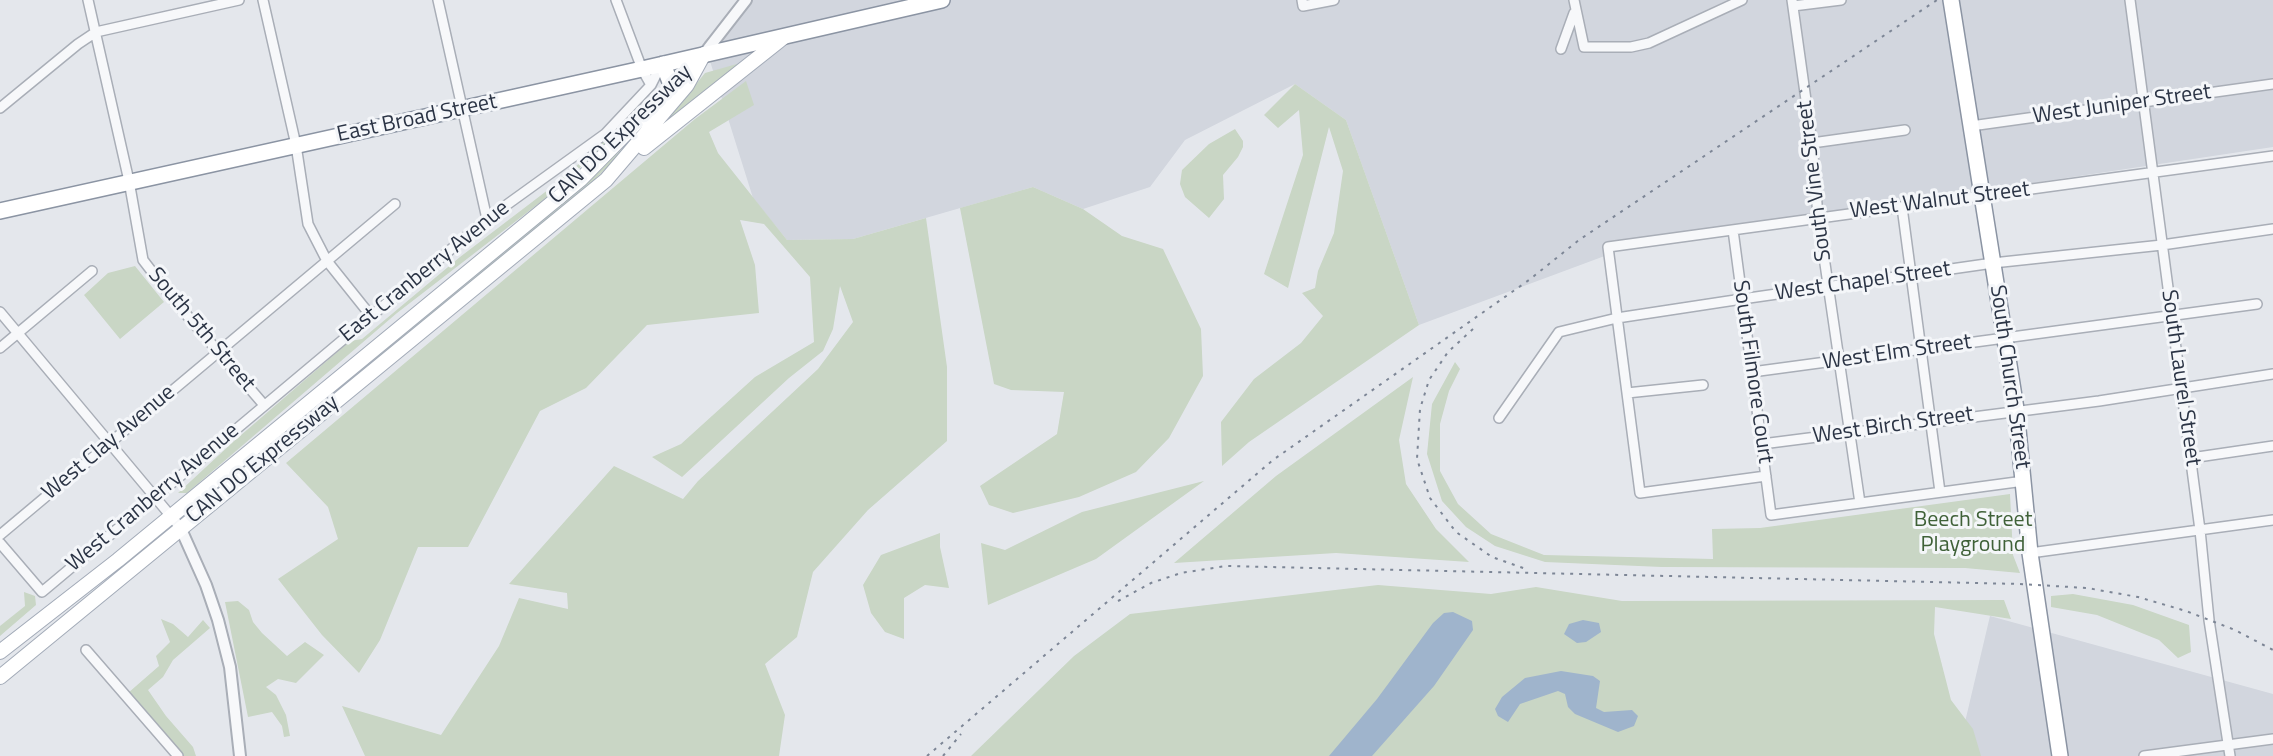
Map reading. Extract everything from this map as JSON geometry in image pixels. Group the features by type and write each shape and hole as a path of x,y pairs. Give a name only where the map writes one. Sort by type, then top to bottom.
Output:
{"highway":[{"name":"East Broad Street","path":"0,211 784,38 924,2 942,0"},
{"name":"South Church Street","path":"1951,0 2016,410 2030,553 2060,756"},
{"path":"662,65 672,87"}],"main road":[{"path":"606,180 784,38"},
{"name":"CAN DO Expressway","path":"0,652 171,516 581,179 704,54"},
{"name":"CAN DO Expressway","path":"0,677 180,527 606,180 687,85 704,54"}],"street":[{"name":"South 5th Street","path":"88,0 129,182 143,260 264,405"},
{"path":"0,108 96,32 239,0"},
{"path":"263,0 296,145 308,224 327,261 371,316"},
{"path":"438,0 488,219"},
{"path":"616,0 642,69 651,85"},
{"path":"704,54 746,0"},
{"path":"1303,3 1334,0"},
{"path":"1574,0 1584,47 1631,46 1649,43 1742,0"},
{"path":"1793,3 1841,0"},
{"name":"South Laurel Street","path":"2130,0 2191,458 2209,620 2230,756"},
{"name":"South Vine Street","path":"1793,3 1812,143 1818,216 1860,503"},
{"path":"1561,49 1576,11"},
{"name":"East Cranberry Avenue","path":"264,405 488,219 604,134 651,85 662,65"},
{"name":"West Juniper Street","path":"1971,126 2273,84"},
{"path":"1812,143 1905,130"},
{"name":"West Walnut Street","path":"1617,318 1608,247 1818,216 1902,207 2273,156"},
{"name":"West Clay Avenue","path":"0,535 395,204"},
{"path":"1902,207 1940,492"},
{"name":"West Chapel Street","path":"1499,418 1559,332 1617,318 1742,299 1993,263 2163,245 2273,229"},
{"name":"South Filmore Court","path":"1733,230 1771,515 1860,503"},
{"path":"0,348 92,271"},
{"name":"West Elm Street","path":"1752,372 2257,304"},
{"path":"0,312 180,527 219,620 231,677 240,756"},
{"path":"1617,318 1641,493 1766,476"},
{"name":"West Birch Street","path":"1762,444 2273,375"},
{"path":"1627,393 1702,385"},
{"name":"West Cranberry Avenue","path":"0,543 42,591 264,405"},
{"path":"2191,458 2273,446"},
{"path":"1860,503 2024,481"},
{"path":"2030,553 2273,520"},
{"path":"86,650 178,756"},
{"path":"2144,756 2273,739"}],"shaded area":[{"path":"745,0 2273,0 2273,147 1645,241 1419,325 1346,120 1295,84 1185,140 1150,187 1083,209 1033,187 853,239 787,240 753,198 704,42"},
{"path":"1990,616 2273,694 2273,756 1957,756"}],"green space":[{"path":"744,62 663,125 705,73"},
{"path":"746,81 754,105 709,132 718,153 787,240 853,239 926,218 947,367 947,441 868,510 813,572 797,637 765,664 785,715 779,756 365,756 342,706 441,735 499,646 519,598 568,609 567,593 509,584 614,466 683,499 698,481 818,369 853,322 840,286 833,329 823,351 789,378 682,477 652,457 681,444 755,377 814,342 810,277 764,224 740,220 755,265 759,313 647,325 586,388 540,411 468,547 418,547 380,640 359,673 322,635 278,579 338,539 328,507 286,463 695,119"},
{"path":"1295,84 1346,120 1419,325 1249,442 1222,466 1221,422 1254,379 1301,343 1323,316 1302,293 1315,288 1318,271 1334,233 1343,171 1329,127 1288,288 1264,274 1303,155 1299,110 1278,128 1264,115"},
{"path":"653,93 656,95 613,139 542,201 397,313 187,493 178,493 350,341 362,339 460,257 557,183 634,115"},
{"path":"649,120 645,130 548,221 229,479 249,460 559,206 621,150"},
{"path":"1235,129 1243,141 1243,147 1223,175 1224,199 1209,218 1185,197 1180,184 1182,170 1209,144"},
{"path":"1033,187 1083,209 1122,236 1163,249 1201,329 1203,376 1169,438 1136,472 1079,497 1013,513 989,505 980,486 1057,434 1064,392 1011,390 994,384 960,208"},
{"path":"135,266 164,302 120,339 84,295 108,273"},
{"name":"Beech Street Playground","path":"1455,362 1460,369 1449,391 1440,424 1440,471 1458,504 1491,534 1544,555 1713,559 1712,529 1760,528 2010,494 2013,555 2020,573 1965,568 1662,567 1545,562 1495,546 1466,527 1442,501 1427,454 1432,404"},
{"path":"1413,377 1399,440 1406,484 1436,529 1469,562 1336,553 1174,563 1276,476"},
{"path":"1204,481 1096,559 988,605 981,543 1005,550 1082,512"},
{"path":"940,533 940,547 949,588 925,585 904,598 904,639 885,632 871,613 863,585 881,555"},
{"path":"1378,585 1491,594 1536,587 1622,601 2004,600 2011,619 1935,607 1934,634 1951,700 1973,729 1981,756 971,756 1074,656 1130,614"},
{"path":"24,592 35,596 36,605 0,636 0,626 25,606"},
{"path":"2073,594 2133,605 2189,625 2191,652 2178,658 2159,640 2097,615 2051,607 2051,596"},
{"path":"238,601 249,610 253,622 262,633 287,656 305,642 324,655 296,683 278,679 266,687 276,695 286,715 290,736 284,737 282,726 272,712 248,717 225,602"},
{"path":"161,619 173,624 188,637 203,620 210,628 173,660 163,677 148,690 166,716 193,747 196,756 183,756 128,693 159,666 156,656 170,642"}],"water":[{"path":"1453,612 1472,621 1473,630 1434,686 1372,756 1329,756 1377,699 1433,623 1444,613"},
{"path":"1583,620 1599,623 1601,632 1586,642 1577,643 1564,634 1569,624"},
{"path":"1561,671 1593,676 1600,681 1596,708 1604,712 1632,710 1638,716 1634,726 1618,732 1575,714 1568,707 1565,694 1558,691 1520,704 1508,722 1498,716 1495,709 1502,697 1525,678"}],"railway":[{"path":"927,756 1273,460 1529,280 1579,240 1937,0"},
{"path":"1473,329 1448,352 1429,380 1420,409 1417,459 1430,498 1456,532 1492,557 1526,569"},
{"path":"1118,601 1151,583 1181,573 1226,566 2020,584 2087,588 2138,597 2186,611 2235,630 2273,650"},
{"path":"943,756 961,734"}]}
